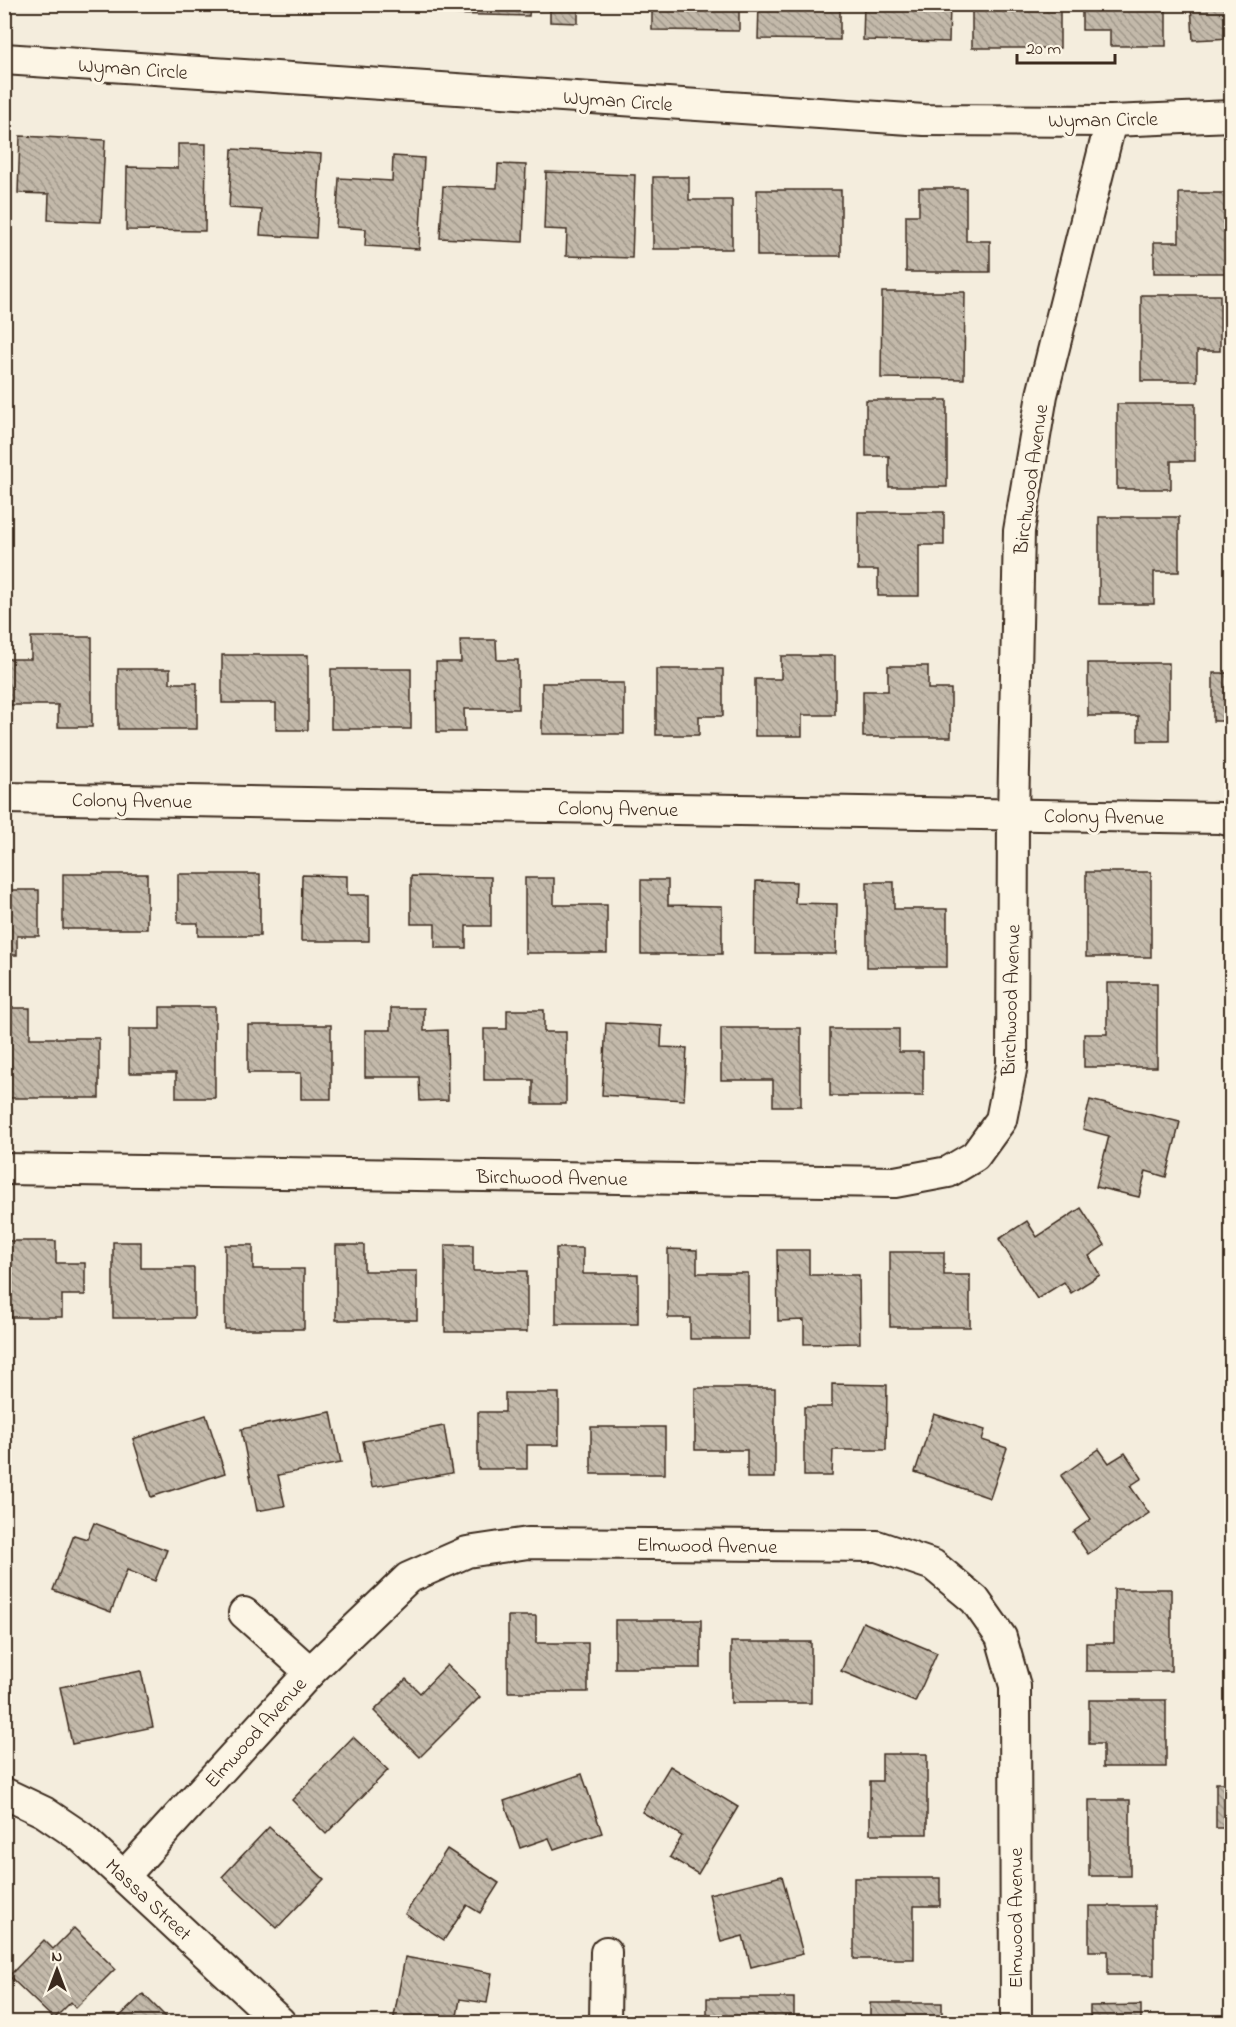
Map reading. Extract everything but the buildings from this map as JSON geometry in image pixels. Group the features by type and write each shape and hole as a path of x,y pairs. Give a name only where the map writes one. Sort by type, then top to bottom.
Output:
{"street":[{"name":"Wyman Circle","path":"4,60 924,120 1111,121 1232,116"},
{"name":"Birchwood Avenue","path":"4,1169 895,1182 948,1172 975,1156 1001,1120 1012,1065 1019,531 1042,395 1111,121"},
{"name":"Colony Avenue","path":"4,798 1220,818 1232,821"},
{"name":"Elmwood Avenue","path":"124,1876 310,1672 408,1578 467,1552 528,1543 877,1546 933,1565 975,1600 1001,1637 1015,1686 1016,2022"},
{"path":"244,1613 310,1672"},
{"name":"Massa Street","path":"4,1793 44,1812 81,1837 280,2022"},
{"path":"605,2022 606,1952"}]}
